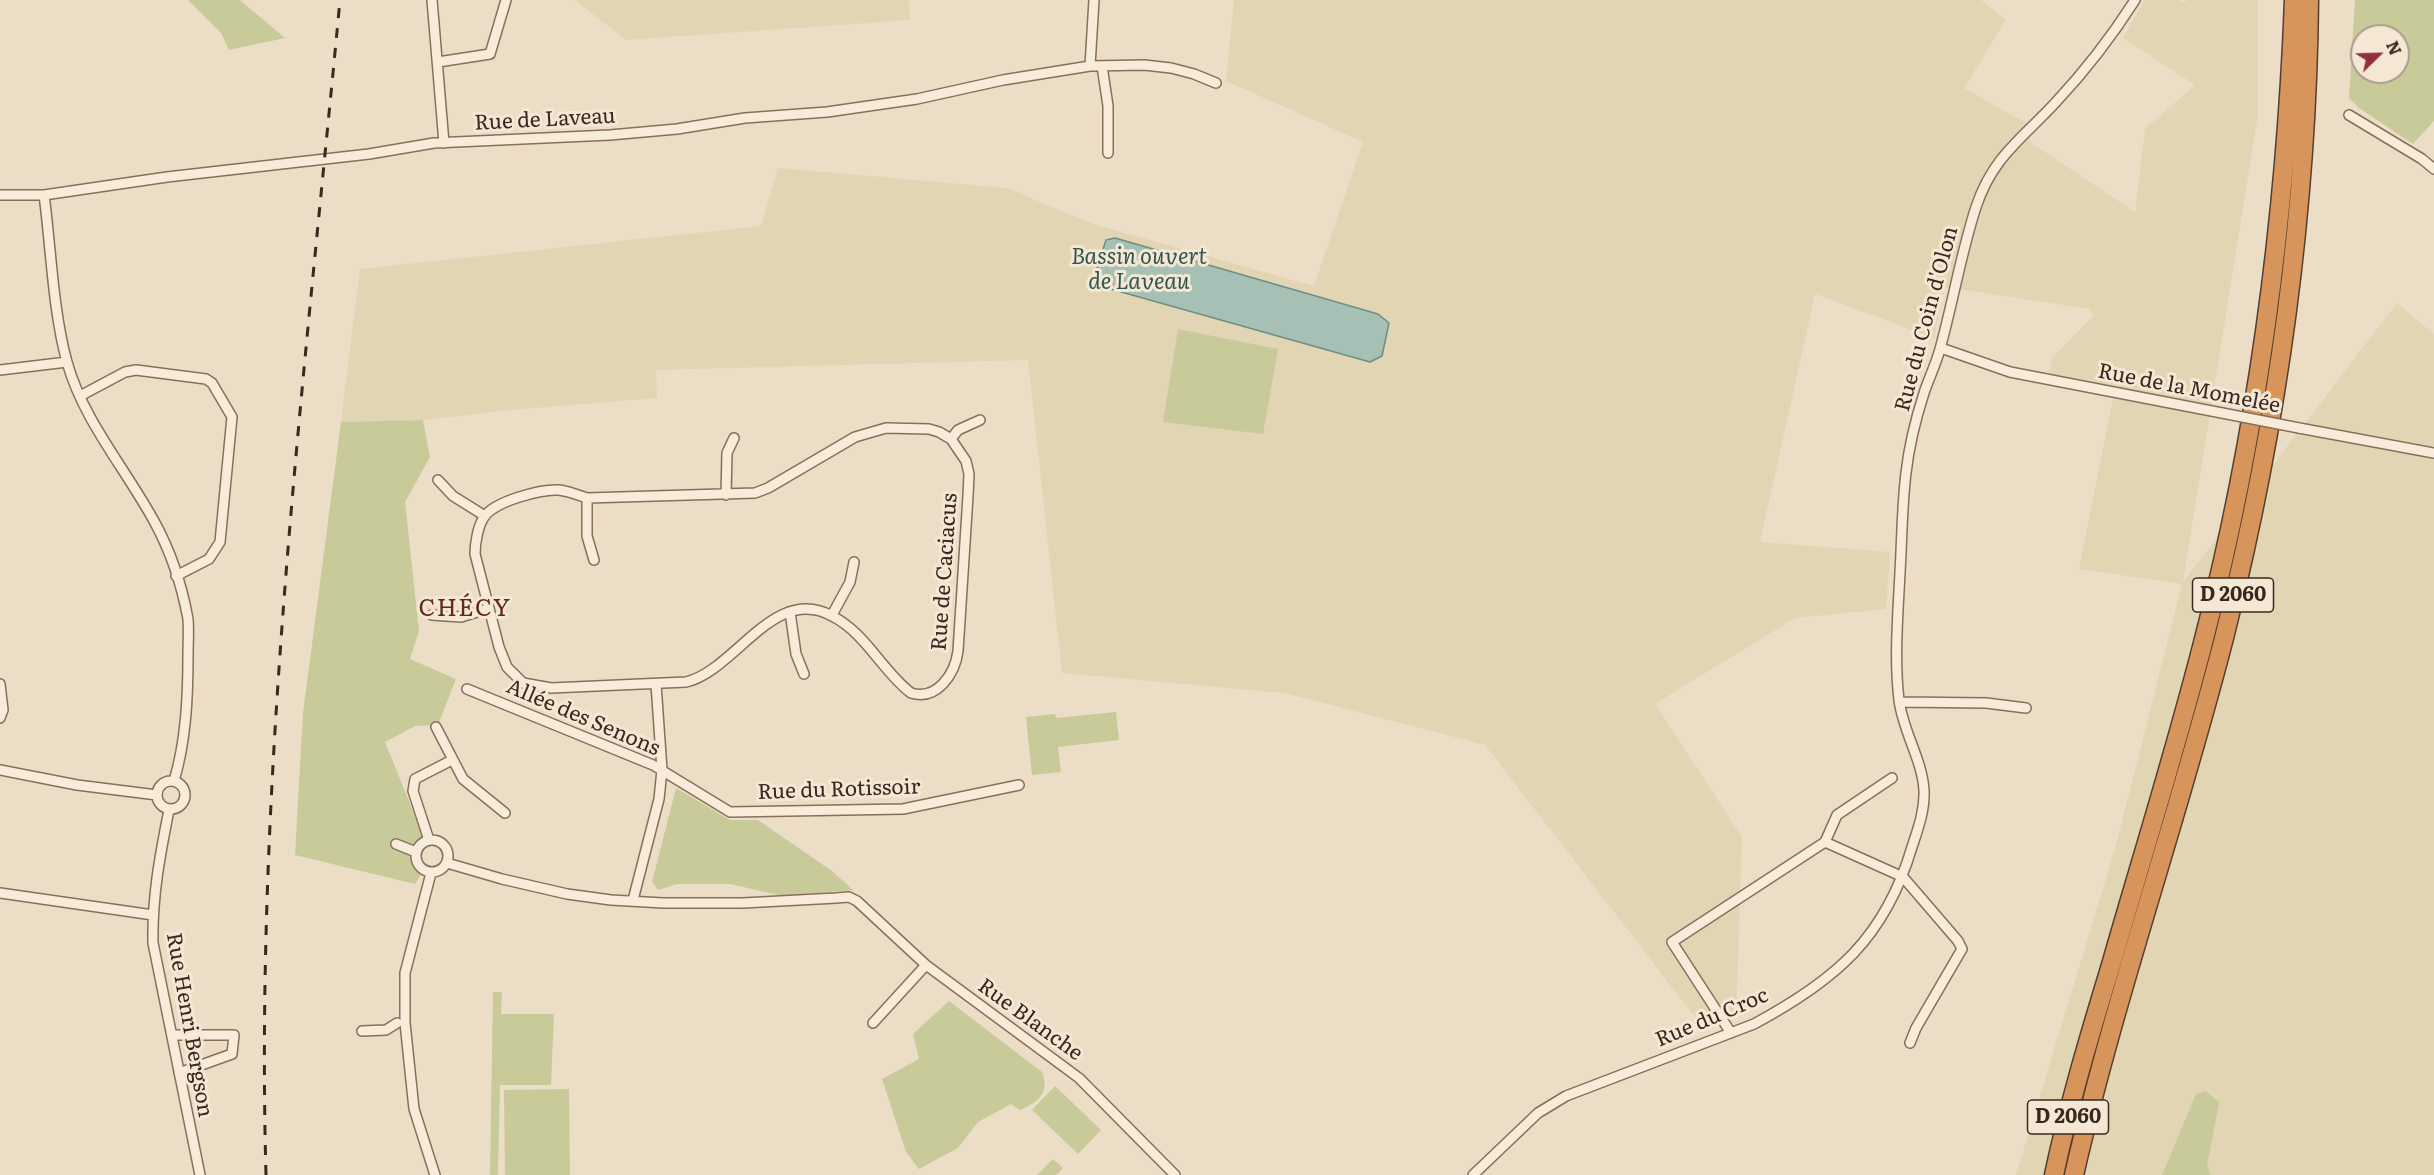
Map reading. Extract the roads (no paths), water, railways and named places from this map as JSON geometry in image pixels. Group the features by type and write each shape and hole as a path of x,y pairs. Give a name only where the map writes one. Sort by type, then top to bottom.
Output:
{"highway":[{"name":"D 2060","path":"2054,1175 2083,1059 2186,705 2227,539 2272,284 2287,140 2294,0"},
{"name":"D 2060","path":"2074,1175 2125,983 2225,631 2260,472 2298,224 2309,0"},
{"path":"2086,1175 2097,1115 2113,1052 2125,983"},
{"path":"2041,1175 2061,1105 2083,1059"}],"street":[{"path":"432,0 444,142"},
{"path":"438,62 490,54 506,0"},
{"path":"1090,66 1094,0"},
{"name":"Rue du Coin d'Olon","path":"1899,702 1898,628 1906,472 1924,391 1941,348 1969,234 1984,185 2010,147 2055,103 2082,72 2135,0"},
{"name":"Rue de Laveau","path":"0,195 44,195 444,142 610,135 677,129 745,118 827,112 918,99 1004,80 1090,66 1144,65 1194,74 1216,83"},
{"path":"1102,66 1108,106 1108,153"},
{"path":"2349,115 2434,169"},
{"path":"44,195 58,313 67,362 80,396 100,433 154,521 176,576 188,620 188,680 183,746 174,781"},
{"name":"Rue de la Momelée","path":"1941,348 2020,374 2434,453"},
{"path":"0,370 67,362"},
{"path":"80,396 125,372 136,370 206,379 212,383 232,417 220,542 209,559 176,576"},
{"path":"854,562 850,582 832,615 809,609 790,612 761,627 720,665 698,679 656,684 550,688 523,682 507,667 488,609 475,545 485,516 507,502 537,492 562,490 586,498 755,493 872,430 929,429 951,439 958,430 980,420"},
{"path":"726,495 727,453 734,438"},
{"name":"Rue de Caciacus","path":"832,615 861,640 911,693 930,694 951,675 956,665 958,651 969,474 963,454 951,439"},
{"path":"438,480 453,496 485,516"},
{"path":"586,498 587,536 594,560"},
{"path":"432,615 461,617 488,609"},
{"path":"790,612 796,654 804,674"},
{"path":"0,684 3,710 0,718"},
{"path":"656,684 662,770"},
{"name":"Allée des Senons","path":"467,689 662,770 659,799 633,900"},
{"path":"1899,702 1986,703 2026,708"},
{"name":"Rue du Croc","path":"1473,1175 1538,1113 1566,1096 1731,1033 1776,1012 1838,969 1862,945 1878,924 1903,877 1919,824 1924,793 1920,767 1899,702"},
{"path":"436,727 452,760 468,783 505,813"},
{"path":"429,840 413,791 415,779 452,760"},
{"path":"0,770 77,785 157,795"},
{"name":"Rue du Rotissoir","path":"662,770 730,812 903,809 1019,786"},
{"path":"1731,1033 1672,942 1825,842 1837,815 1892,778"},
{"path":"174,781 182,785 186,798 178,808 169,810 159,803 157,795 160,786 174,781"},
{"name":"Rue Henri Bergson","path":"169,810 157,871 153,943 200,1175"},
{"path":"429,840 440,842 447,849 447,863 440,871 431,873 426,872 417,864 416,852 422,843 429,840"},
{"path":"1825,842 1903,877 1958,941 1962,949 1916,1028 1910,1043"},
{"path":"396,844 416,852"},
{"path":"447,863 567,894 633,900"},
{"path":"431,873 405,973 405,1023 414,1109 435,1175"},
{"path":"0,893 153,915"},
{"name":"Rue Blanche","path":"633,900 663,903 742,903 849,897 857,901 926,965 1079,1078 1175,1175"},
{"path":"873,1023 926,965"},
{"path":"362,1031 387,1030 397,1023"},
{"path":"172,1035 234,1035 232,1054 179,1073"}],"water":[{"name":"Bassin ouvert de Laveau","path":"1115,238 1378,314 1389,323 1382,356 1370,362 1100,286 1094,278 1106,240"}],"railway":[{"path":"266,1175 265,1028 268,881 275,734 297,440 340,0"}],"district":[{"name":"CHÉCY","path":"465,609"}]}
